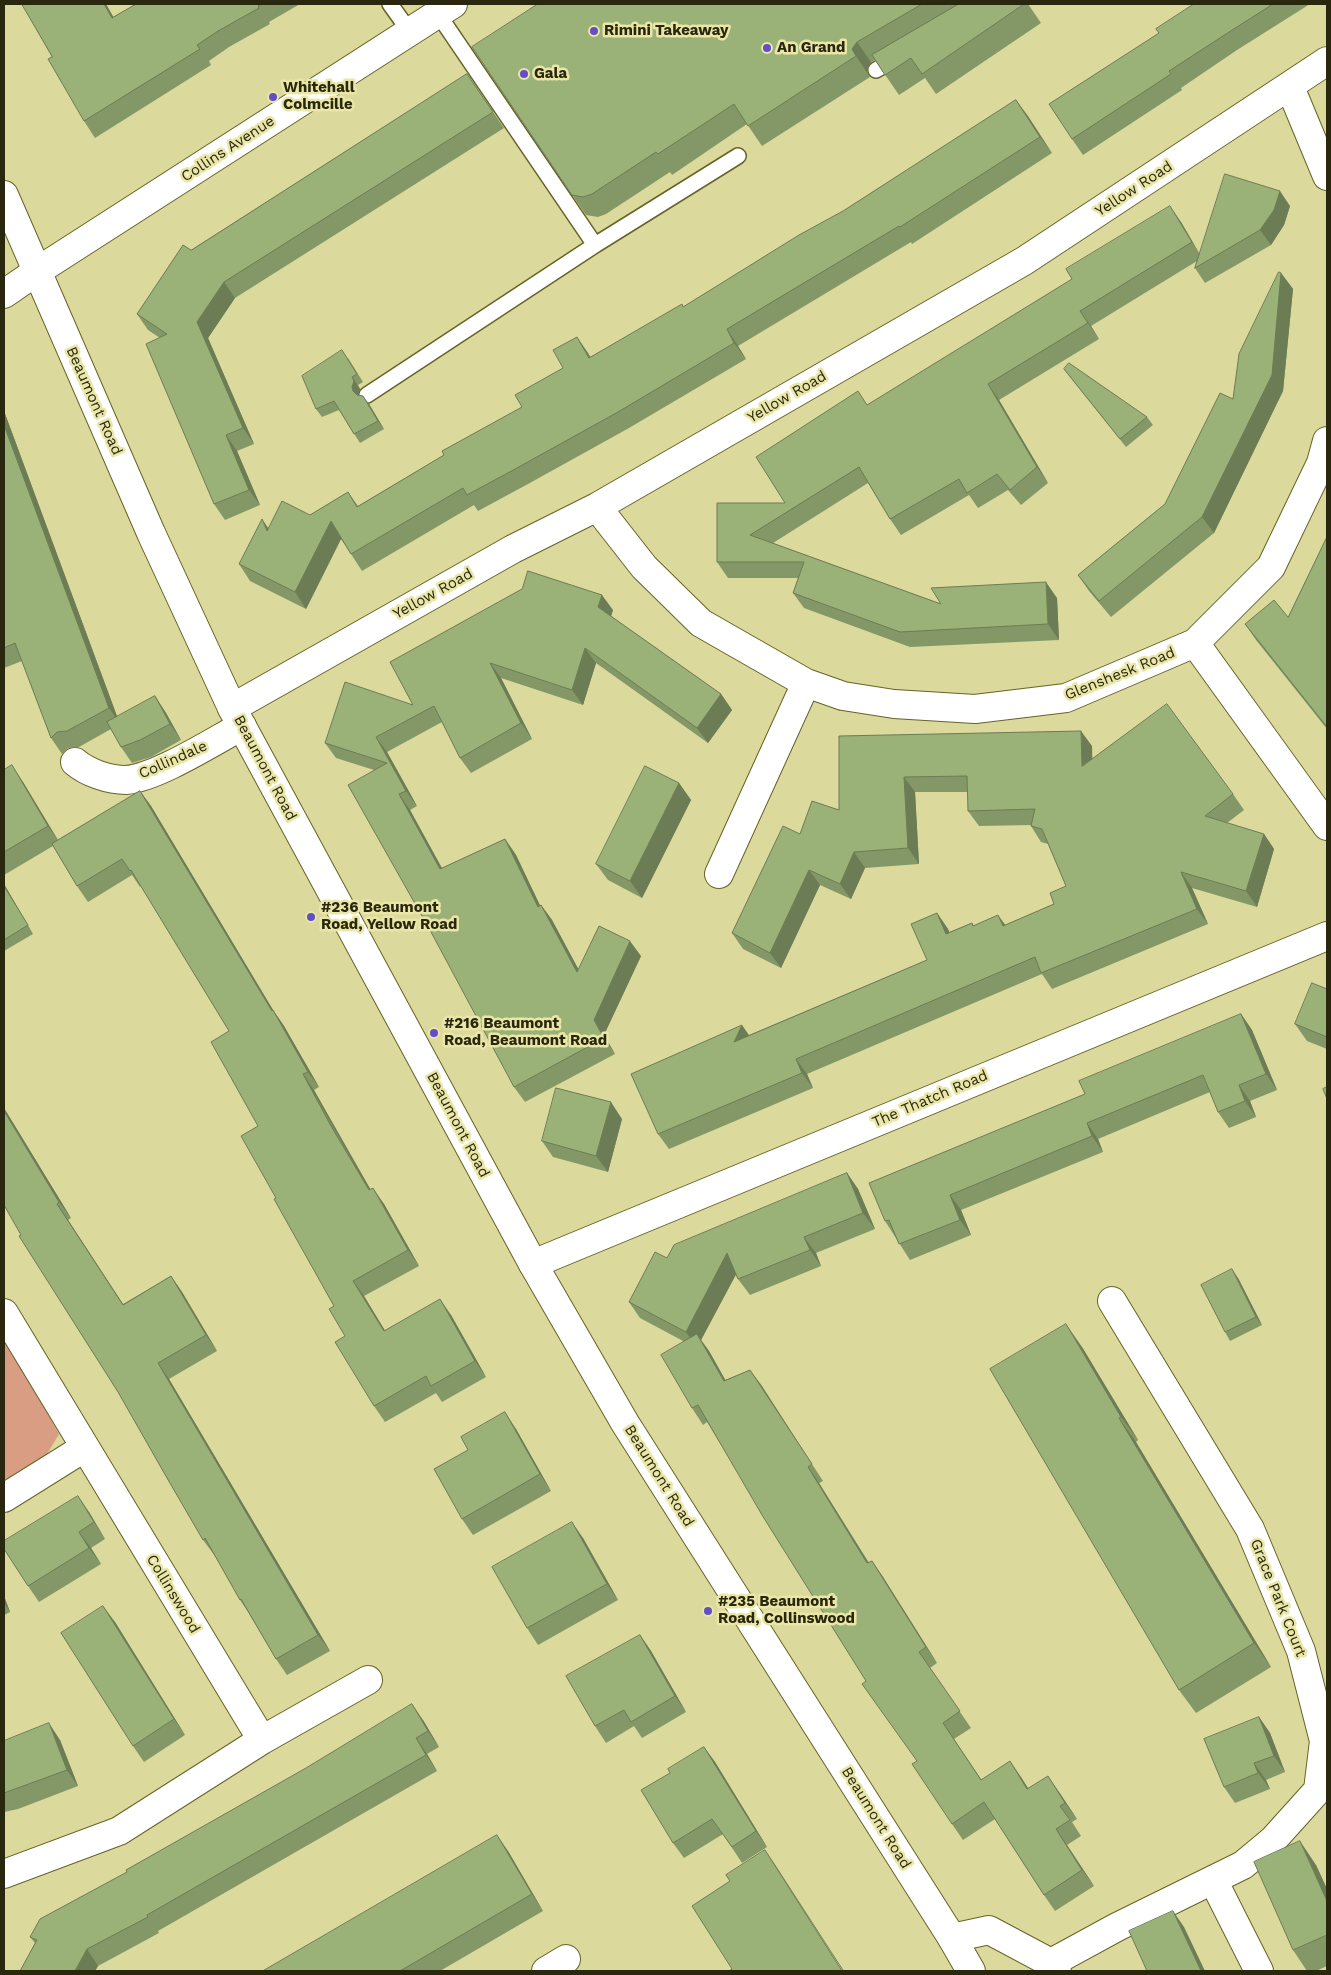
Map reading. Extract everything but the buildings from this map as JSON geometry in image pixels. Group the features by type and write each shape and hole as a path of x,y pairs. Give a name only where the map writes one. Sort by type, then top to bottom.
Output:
{"street":[{"name":"Collins Avenue","path":"4,294 445,9"},
{"name":"Yellow Road","path":"237,717 513,549 596,507 1024,261 1327,61"},
{"path":"1290,87 1327,176"},
{"name":"Beaumont Road","path":"4,195 151,533 237,717 534,1264 625,1423 952,1938 971,1971"},
{"name":"Glenshesk Road","path":"596,507 644,567 701,623 806,683 843,696 877,702 974,709 1066,698 1196,643 1271,567 1321,463 1327,440"},
{"path":"1196,643 1327,826"},
{"path":"719,874 806,683"},
{"name":"Collindale","path":"75,762 84,769 110,778 126,780 162,769 237,717"},
{"name":"The Thatch Road","path":"534,1264 1327,936"},
{"name":"Grace Park Court","path":"1054,1967 1117,1927 1243,1865 1273,1840 1318,1790 1324,1741 1301,1651 1250,1529 1112,1301"},
{"name":"Collinswood","path":"4,1313 262,1740"},
{"path":"4,1498 84,1448"},
{"path":"4,1874 119,1831 262,1740 368,1680"},
{"path":"1213,1880 1258,1971"},
{"path":"952,1938 989,1930 1054,1967"}],"lane":[{"path":"390,4 410,32"},
{"path":"445,9 595,246"},
{"path":"876,70 908,51"},
{"path":"367,395 595,246 738,156"}],"shaded area":[{"path":"4,1336 59,1434 46,1456 4,1484"}],"place":[{"name":"Rimini Takeaway","path":"594,31"},
{"name":"An Grand","path":"767,48"},
{"name":"Gala","path":"524,74"},
{"name":"Whitehall Colmcille","path":"273,97"},
{"name":"#236 Beaumont Road, Yellow Road","path":"311,917"},
{"name":"#216 Beaumont Road, Beaumont Road","path":"434,1033"},
{"name":"#235 Beaumont Road, Collinswood","path":"708,1611"}]}
